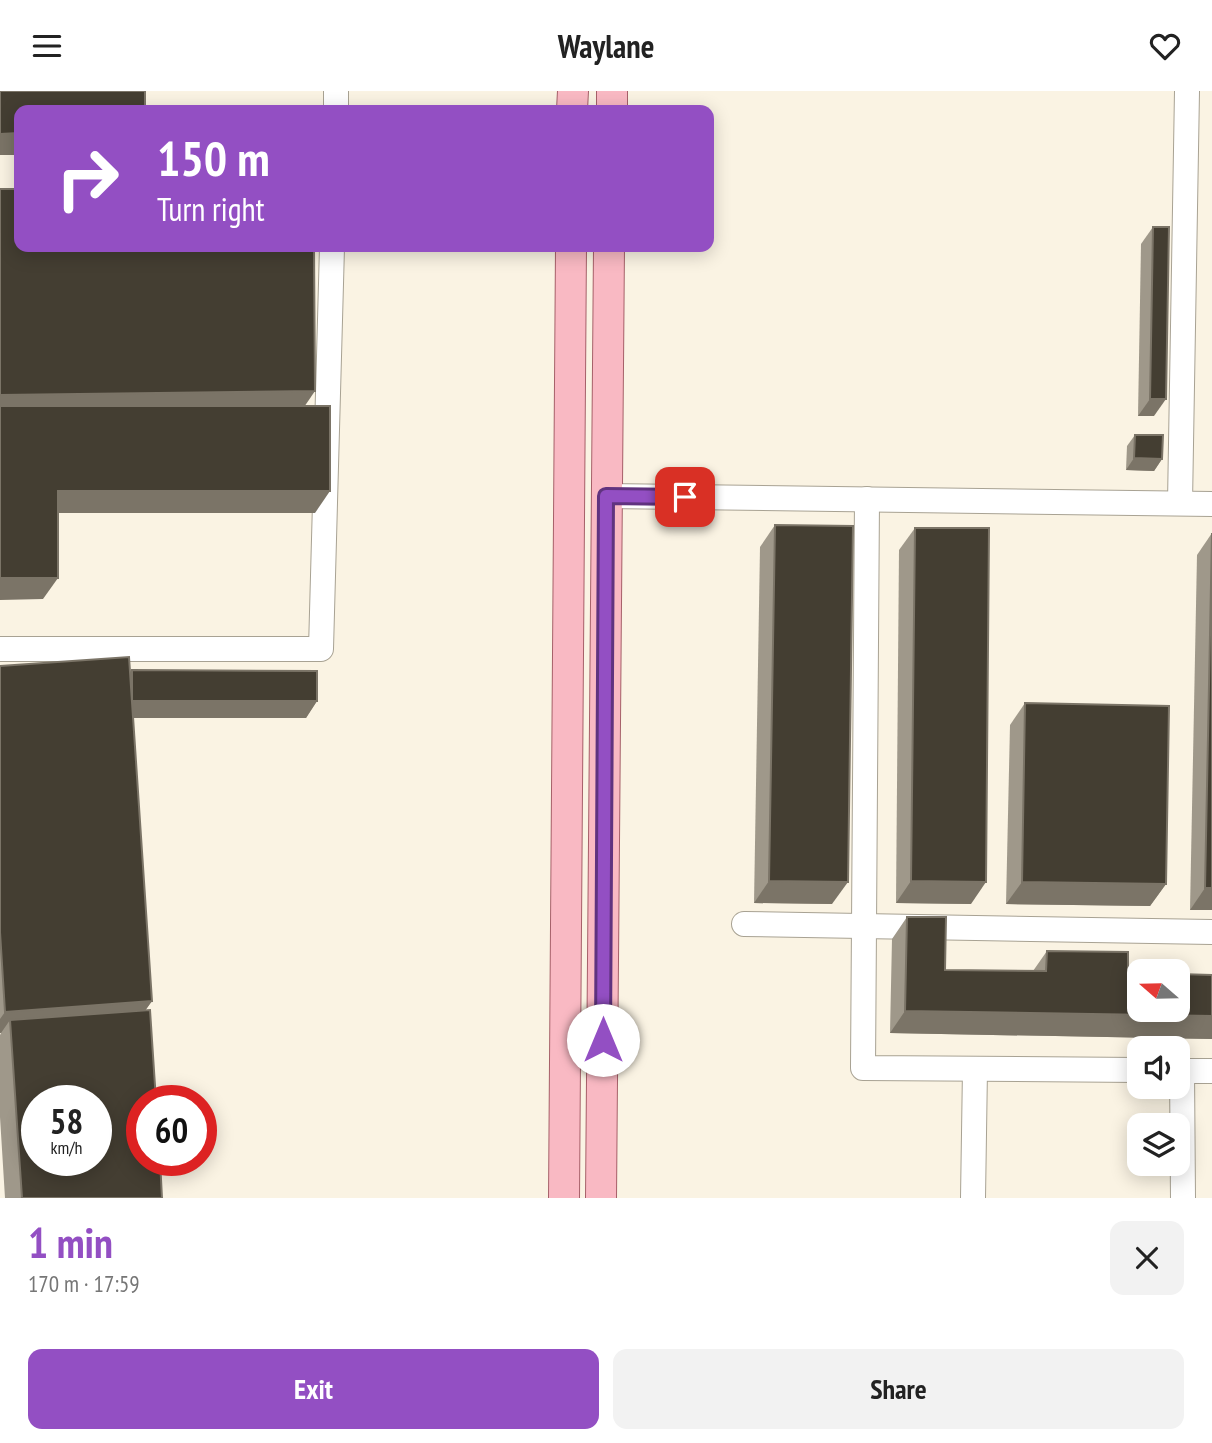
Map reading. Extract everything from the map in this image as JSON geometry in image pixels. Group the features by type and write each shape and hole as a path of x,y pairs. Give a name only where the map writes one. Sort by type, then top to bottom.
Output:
{"main road":[{"path":"564,1198 571,252"},
{"path":"601,1198 609,252"}],"street":[{"path":"1180,503 1187,91"},
{"path":"0,649 321,649 332,252"},
{"path":"606,496 1212,504"},
{"path":"867,499 863,1068 1127,1070"},
{"path":"744,923 1212,932"},
{"path":"973,1198 975,1069"},
{"path":"1190,1071 1212,1071"},
{"path":"1181,1099 1183,1198"}],"building":[{"path":"0,91 145,91 145,105 14,105 14,133 0,134"},
{"path":"0,189 14,189 14,252 314,252 315,391 0,395"},
{"path":"1153,227 1169,227 1166,399 1150,399"},
{"path":"0,406 330,406 330,491 58,491 58,578 0,578"},
{"path":"1135,435 1163,435 1162,459 1134,458"},
{"path":"775,525 853,526 848,882 769,881"},
{"path":"915,528 989,528 986,882 911,881"},
{"path":"1212,533 1212,888 1205,888"},
{"path":"129,657 152,1001 5,1012 0,932 0,666"},
{"path":"132,670 317,671 317,701 132,701"},
{"path":"1025,703 1169,706 1166,884 1022,882"},
{"path":"907,917 946,917 945,970 1046,971 1047,951 1128,952 1127,1015 905,1011"},
{"path":"1190,974 1212,975 1212,1016 1190,1016"},
{"path":"150,1010 155,1085 126,1085 126,1176 161,1176 162,1198 22,1198 10,1020"}],"route":[{"path":"603,1040 606,496 685,497"}]}
